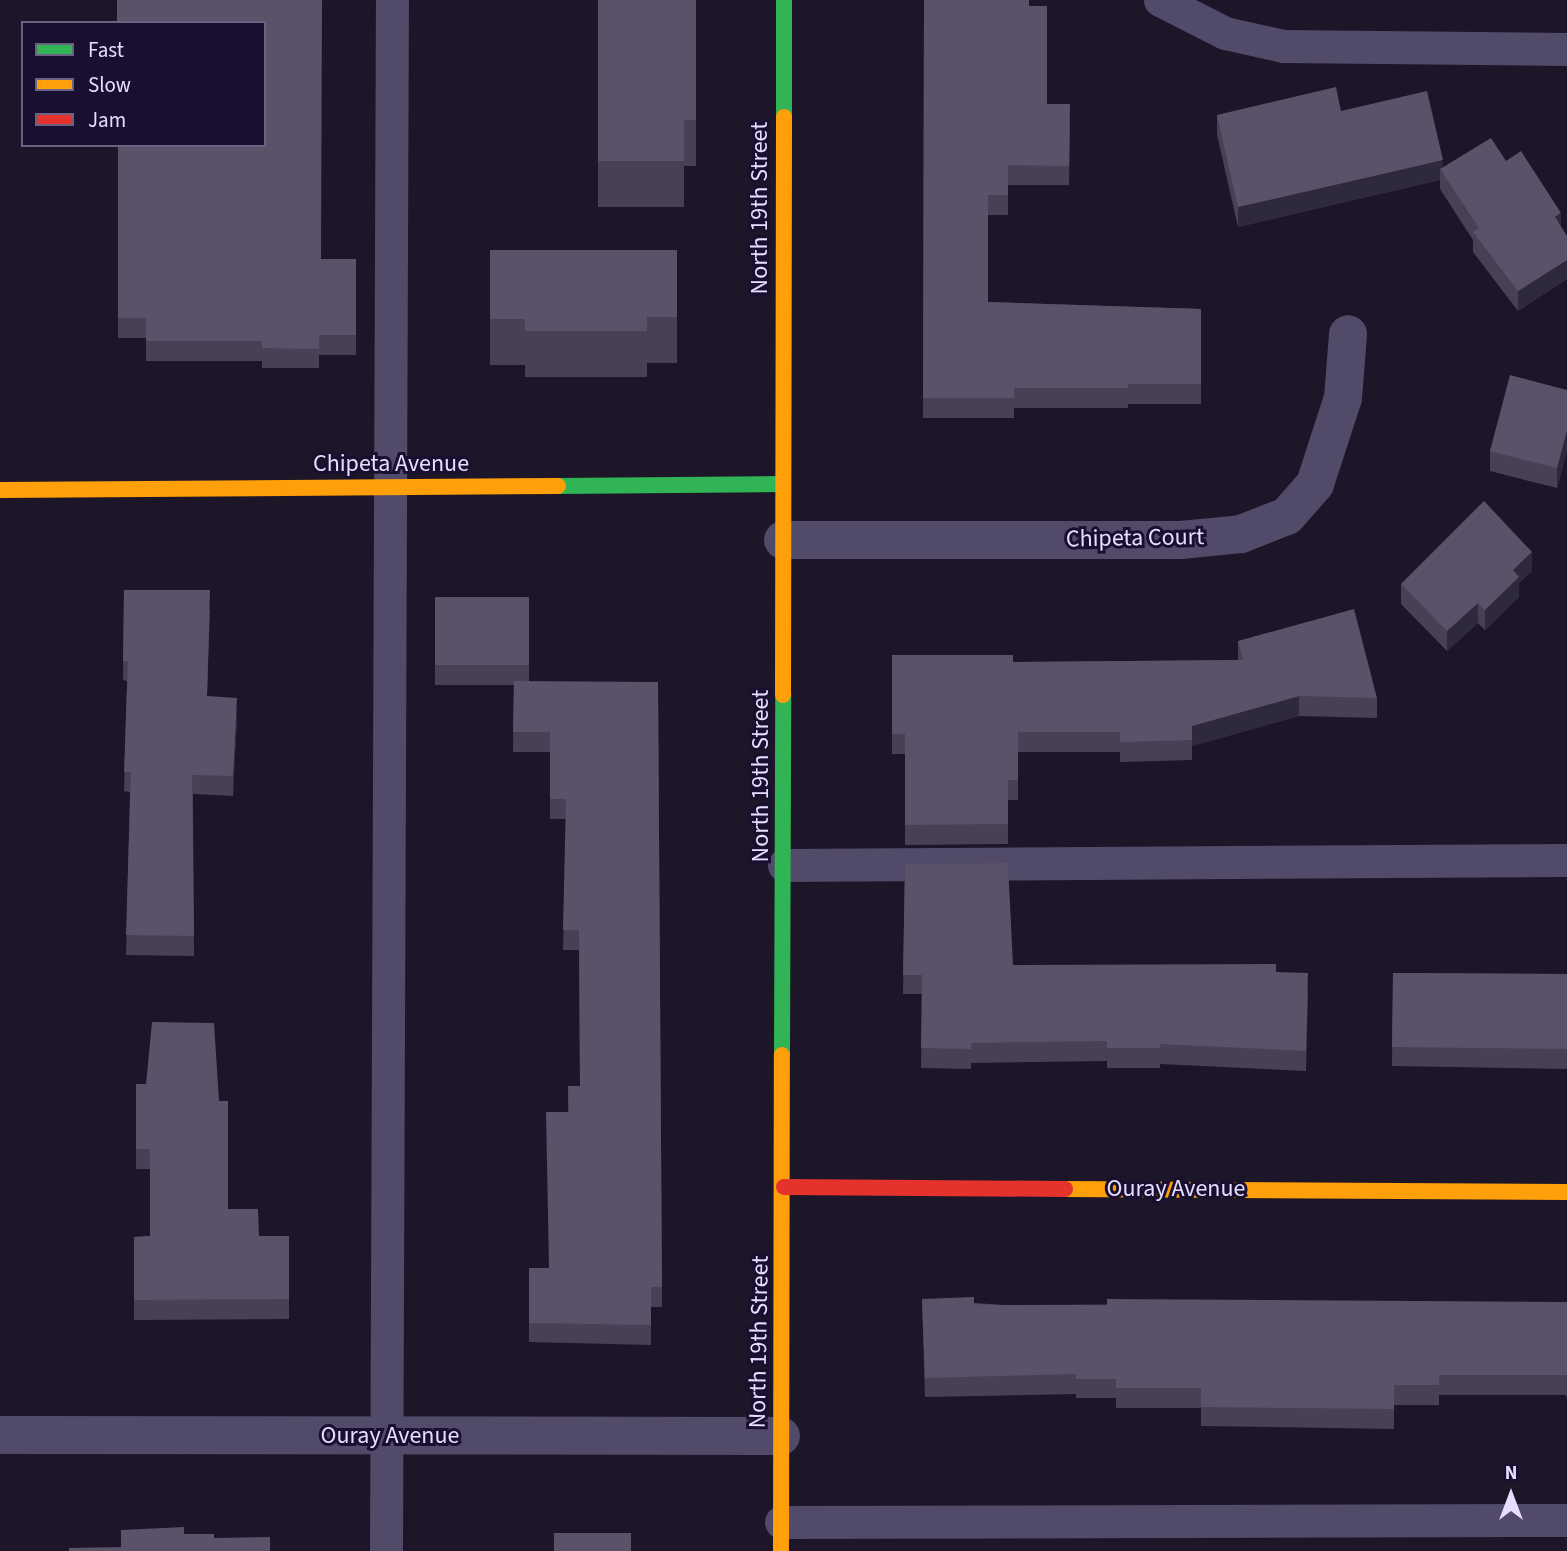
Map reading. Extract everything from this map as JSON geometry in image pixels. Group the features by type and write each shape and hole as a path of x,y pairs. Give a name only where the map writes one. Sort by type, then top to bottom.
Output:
{"street":[{"name":"North 19th Street","path":"781,1536 784,1187 784,0"},
{"name":"Chipeta Court","path":"783,540 1181,540 1241,534 1287,516 1315,484 1330,449 1342,398 1348,334"},
{"name":"Chipeta Avenue","path":"0,490 782,484"},
{"name":"Ouray Avenue","path":"784,1187 1567,1192"},
{"name":"Ouray Avenue","path":"0,1435 781,1436"}],"lane":[{"path":"386,1551 387,487 392,0"},
{"path":"1160,0 1225,33 1283,46 1567,50"},
{"path":"784,865 1567,860"},
{"path":"781,1536 1567,1520"}],"building":[{"path":"117,0 322,0 321,259 356,259 356,335 319,335 319,349 262,348 262,341 146,341 146,318 118,318 118,147 266,147 266,21 117,21"},
{"path":"598,0 696,0 696,120 684,120 684,161 598,161"},
{"path":"924,0 1029,0 1029,6 1047,6 1047,104 1070,104 1069,166 1008,165 1008,195 988,195 988,302 1201,309 1201,384 1128,384 1128,388 1014,388 1014,398 923,398"},
{"path":"1336,87 1341,111 1427,91 1443,160 1238,207 1217,115"},
{"path":"1491,138 1506,161 1521,151 1561,213 1555,217 1567,236 1567,260 1518,291 1473,232 1479,228 1440,169"},
{"path":"490,250 677,250 677,317 647,317 647,331 525,331 525,319 490,319"},
{"path":"1510,375 1567,390 1567,430 1557,468 1490,451"},
{"path":"1484,501 1532,552 1513,570 1519,577 1485,610 1478,603 1447,631 1401,584"},
{"path":"124,590 210,590 207,696 237,698 233,776 192,775 194,936 126,935 131,772 124,772 128,661 123,661"},
{"path":"435,597 529,597 529,665 435,665"},
{"path":"1354,609 1377,698 1299,696 1192,726 1192,740 1120,742 1120,732 1018,732 1018,780 1008,780 1008,824 905,825 905,734 892,734 892,655 1013,655 1013,662 1243,660 1238,641"},
{"path":"514,681 658,682 662,1287 651,1287 651,1325 529,1323 529,1268 549,1268 546,1112 569,1112 568,1086 580,1086 579,930 563,930 566,799 550,799 550,732 513,732"},
{"path":"1008,863 1013,965 1276,964 1276,972 1308,973 1306,1051 1160,1044 1160,1048 1107,1048 1107,1041 971,1043 971,1049 921,1048 922,975 903,975 905,864"},
{"path":"1393,973 1567,974 1567,1049 1392,1047"},
{"path":"152,1022 214,1023 219,1101 228,1101 228,1209 258,1209 259,1236 289,1236 289,1299 134,1300 134,1237 150,1236 150,1149 136,1149 136,1084 146,1084"},
{"path":"974,1297 974,1304 1003,1305 1107,1305 1107,1299 1567,1302 1567,1375 1439,1375 1439,1385 1394,1385 1394,1409 1201,1407 1201,1388 1116,1388 1116,1379 1076,1379 1076,1374 925,1378 922,1299"},
{"path":"184,1527 184,1534 214,1534 214,1538 270,1537 270,1551 69,1551 69,1548 121,1547 121,1530"},
{"path":"554,1533 631,1533 631,1551 554,1551"}],"traffic: fast":[{"path":"784,0 784,117"},
{"path":"558,486 782,484"},
{"path":"782,1055 783,695"}],"traffic: slow":[{"path":"783,695 784,117"},
{"path":"0,490 558,486"},
{"path":"781,1551 782,1055"},
{"path":"1065,1189 1567,1192"}],"traffic: jam":[{"path":"784,1187 1065,1189"}]}
